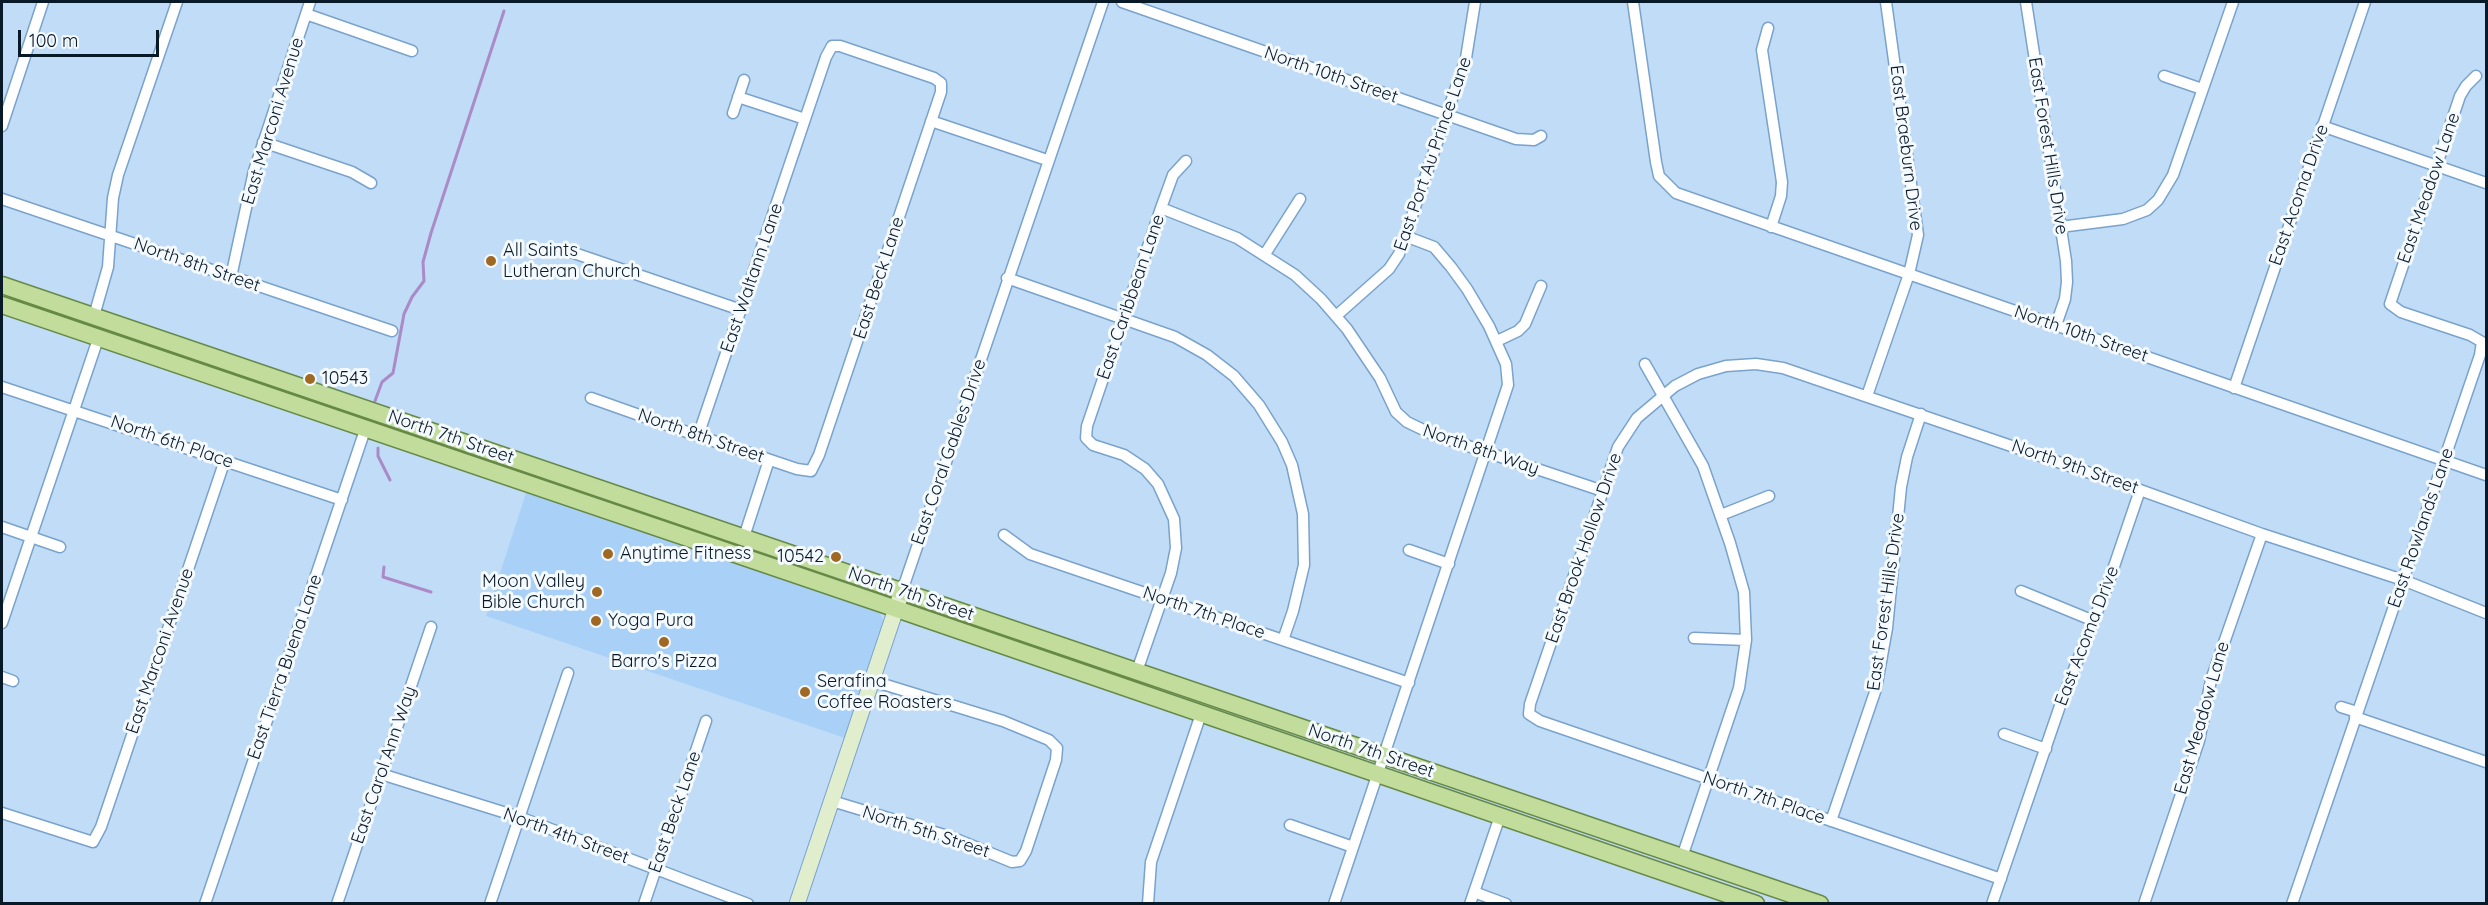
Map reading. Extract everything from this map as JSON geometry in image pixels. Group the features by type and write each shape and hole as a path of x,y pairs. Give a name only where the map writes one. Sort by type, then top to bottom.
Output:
{"main road":[{"name":"North 7th Street","path":"2,285 1820,903"},
{"name":"North 7th Street","path":"2,305 1756,903"},
{"path":"27,314 41,309 82,321 94,316 109,334 133,351"},
{"path":"342,422 384,414 387,425 397,440"}],"street":[{"path":"2,126 44,2"},
{"path":"94,316 104,287 113,198 118,175 177,2"},
{"name":"East Marconi Avenue","path":"231,277 250,185 310,2"},
{"name":"East Coral Gables Drive","path":"797,903 1102,2"},
{"name":"North 10th Street","path":"1122,2 1516,139 1534,140 1541,136"},
{"name":"East Port Au Prince Lane","path":"1336,316 1389,270 1399,254 1466,58 1475,2"},
{"name":"North 10th Street","path":"1633,2 1659,176 1676,193 2487,475"},
{"name":"East Braeburn Drive","path":"1867,396 1909,274 1918,235 1886,2"},
{"name":"East Forest Hills Drive","path":"2026,2 2067,282 2065,298 2056,325"},
{"path":"2060,227 2123,219 2147,210 2158,200 2173,175 2232,2"},
{"name":"East Acoma Drive","path":"2234,388 2365,2"},
{"path":"306,14 412,51"},
{"path":"1768,28 1762,50 1782,182 1781,196 1771,227"},
{"name":"East Beck Lane","path":"811,471 819,455 941,92 941,83 934,78 840,46 832,46"},
{"name":"East Waltann Lane","path":"698,436 826,57 832,46"},
{"path":"2164,76 2202,89"},
{"name":"East Meadow Lane","path":"2476,76 2460,96 2390,304 2401,312 2470,335 2482,342"},
{"path":"733,113 744,80"},
{"path":"738,97 805,119"},
{"path":"931,121 1047,160"},
{"path":"2322,126 2487,183"},
{"path":"263,142 352,172 370,183"},
{"name":"East Caribbean Lane","path":"1162,599 1176,548 1174,519 1167,499 1145,469 1124,455 1093,445 1086,438 1087,426 1161,208 1173,176 1186,161"},
{"name":"North 8th Street","path":"2,199 392,331"},
{"path":"1265,254 1300,199"},
{"name":"North 8th Way","path":"1161,208 1224,232 1265,254 1295,275 1336,316 1364,353 1396,412 1407,422 1432,434 1603,491"},
{"path":"1334,903 1508,385 1506,364 1497,342 1467,290 1440,254 1422,242 1405,236"},
{"path":"571,252 741,310"},
{"path":"1007,278 1175,337 1208,355 1234,376 1259,405 1282,442 1298,485 1305,534 1304,565 1300,587 1283,640"},
{"path":"1497,342 1518,331 1525,324 1541,286"},
{"path":"2,623 98,339"},
{"name":"East Rowlands Lane","path":"2292,903 2445,460 2480,355 2482,342"},
{"path":"1645,364 1699,457 1721,515 1744,592 1746,640 1739,688 1682,857"},
{"name":"North 9th Street","path":"1662,395 1698,375 1726,366 1756,364 1783,368 2262,534 2403,580 2487,613"},
{"name":"North 6th Place","path":"2,387 342,500"},
{"name":"East Brook Hollow Drive","path":"1529,714 1530,704 1618,447 1637,418 1662,395"},
{"name":"North 8th Street","path":"591,398 797,470 811,471"},
{"name":"East Forest Hills Drive","path":"1831,821 1876,688 1887,628 1901,487 1907,457 1921,414"},
{"name":"East Tierra Buena Lane","path":"205,903 365,430"},
{"name":"East Marconi Avenue","path":"2,813 93,842 104,816 225,460"},
{"path":"744,537 769,460"},
{"name":"East Acoma Drive","path":"1992,903 2063,697 2094,621 2140,490"},
{"path":"1721,515 1769,496"},
{"path":"2,527 60,547"},
{"name":"East Meadow Lane","path":"2144,903 2199,741 2211,680 2262,534"},
{"name":"North 7th Place","path":"1004,536 1030,554 1409,683"},
{"path":"1408,550 1449,564"},
{"path":"2020,591 2094,621"},
{"path":"1137,670 1162,599"},
{"name":"East Carol Ann Way","path":"338,903 430,627"},
{"path":"1694,638 1746,640"},
{"path":"490,903 568,673"},
{"path":"2,677 13,681"},
{"name":"North 5th Street","path":"832,801 951,837 1012,862 1020,861 1026,851 1056,760 1057,748 1049,740 1003,721 873,681"},
{"path":"2341,707 2356,715 2487,762"},
{"path":"1148,903 1152,862 1202,714"},
{"name":"North 7th Place","path":"1529,714 1540,721 2001,879"},
{"name":"East Beck Lane","path":"644,903 706,721"},
{"path":"2004,734 2046,749"},
{"name":"North 4th Street","path":"381,774 519,818 748,903"},
{"path":"1470,903 1500,816"},
{"path":"1290,825 1353,847"},
{"path":"1474,892 1506,903"}],"shaded area":[{"path":"527,490 880,613 883,620 882,626 845,738 486,616"}],"waterway":[{"path":"375,401 382,382 393,373 404,314 412,297 424,281 423,262 431,233 504,11"},
{"path":"378,448 378,456 390,480"},
{"path":"384,567 383,577 431,592"}],"place":[{"name":"All Saints Lutheran Church","path":"491,261"},
{"name":"10543","path":"310,379"},
{"name":"Anytime Fitness","path":"608,554"},
{"name":"10542","path":"836,557"},
{"name":"Moon Valley Bible Church","path":"597,592"},
{"name":"Yoga Pura","path":"596,621"},
{"name":"Barro's Pizza","path":"664,642"},
{"name":"Serafina Coffee Roasters","path":"805,692"}]}
